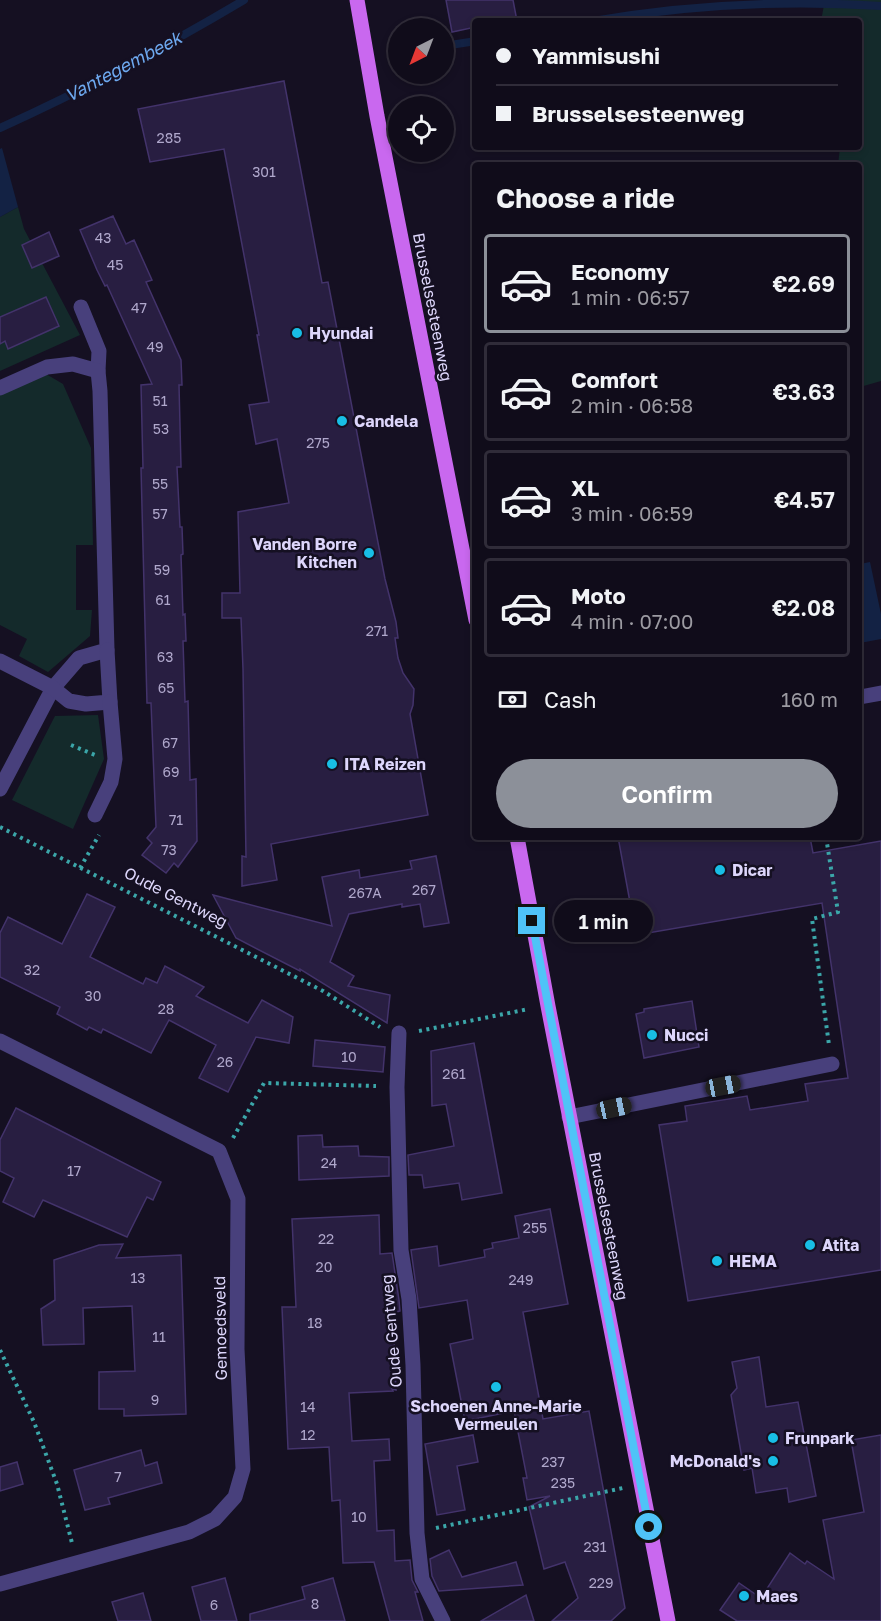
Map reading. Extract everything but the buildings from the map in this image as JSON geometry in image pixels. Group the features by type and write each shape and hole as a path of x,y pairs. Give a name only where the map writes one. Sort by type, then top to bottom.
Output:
{"main road":[{"name":"Brusselsesteenweg","path":"357,0 377,116 472,600"},
{"name":"Brusselsesteenweg","path":"518,840 569,1117 668,1621"}],"street":[{"path":"81,308 99,351 107,650 115,759 111,782 95,815"},
{"path":"0,388 48,367 73,364 98,371"},
{"path":"0,789 53,688 79,658 107,650"},
{"path":"0,661 53,688 69,701 86,704 110,702"},
{"path":"862,697 881,693"},
{"name":"Oude Gentweg","path":"399,1034 397,1087 401,1250 409,1299 413,1365 417,1533 422,1579 443,1621"},
{"path":"0,1041 219,1151"},
{"path":"569,1117 832,1064"},
{"name":"Gemoedsveld","path":"0,1584 189,1532 215,1519 235,1497 243,1469 237,1348 238,1199 219,1151"}],"path":[{"path":"80,868 101,831 95,815"},
{"name":"Oude Gentweg","path":"0,827 323,991 377,1025 399,1034"},
{"path":"826,840 838,912 812,919 832,1064"},
{"path":"399,1034 548,1006"},
{"path":"219,1151 232,1140 264,1083 397,1087"},
{"path":"0,1350 34,1422 57,1484 76,1563"},
{"path":"417,1533 641,1484"}],"green space":[{"path":"825,0 881,0 881,381 862,386 862,162 838,162 840,150 862,150 862,18 822,18"},
{"path":"18,207 24,229 80,335 0,371 0,217"},
{"path":"46,374 63,384 91,448 93,545 76,545 76,610 92,610 90,636 48,672 19,656 27,639 0,625 0,395"},
{"path":"98,715 104,759 73,829 12,800 55,716"}],"water":[{"path":"2,148 18,207 0,217 0,149"},
{"path":"870,562 881,614 881,639 862,643 862,564"}],"waterway":[{"name":"Vantegembeek","path":"0,128 124,67 244,0"},
{"name":"Vantegembeek","path":"614,18 736,5 881,6"},
{"name":"Vantegembeek","path":"454,44 472,42"}],"place":[{"name":"Hyundai","path":"297,333"},
{"name":"Candela","path":"342,421"},
{"name":"Vanden Borre Kitchen","path":"369,553"},
{"name":"ITA Reizen","path":"332,764"},
{"name":"Dicar","path":"720,870"},
{"name":"Nucci","path":"652,1035"},
{"name":"Atita","path":"810,1245"},
{"name":"HEMA","path":"717,1261"},
{"name":"Schoenen Anne-Marie Vermeulen","path":"496,1387"},
{"name":"Frunpark","path":"773,1438"},
{"name":"McDonald's","path":"773,1461"},
{"name":"Maes","path":"744,1596"}],"route":[{"path":"532,921 649,1527"}]}
